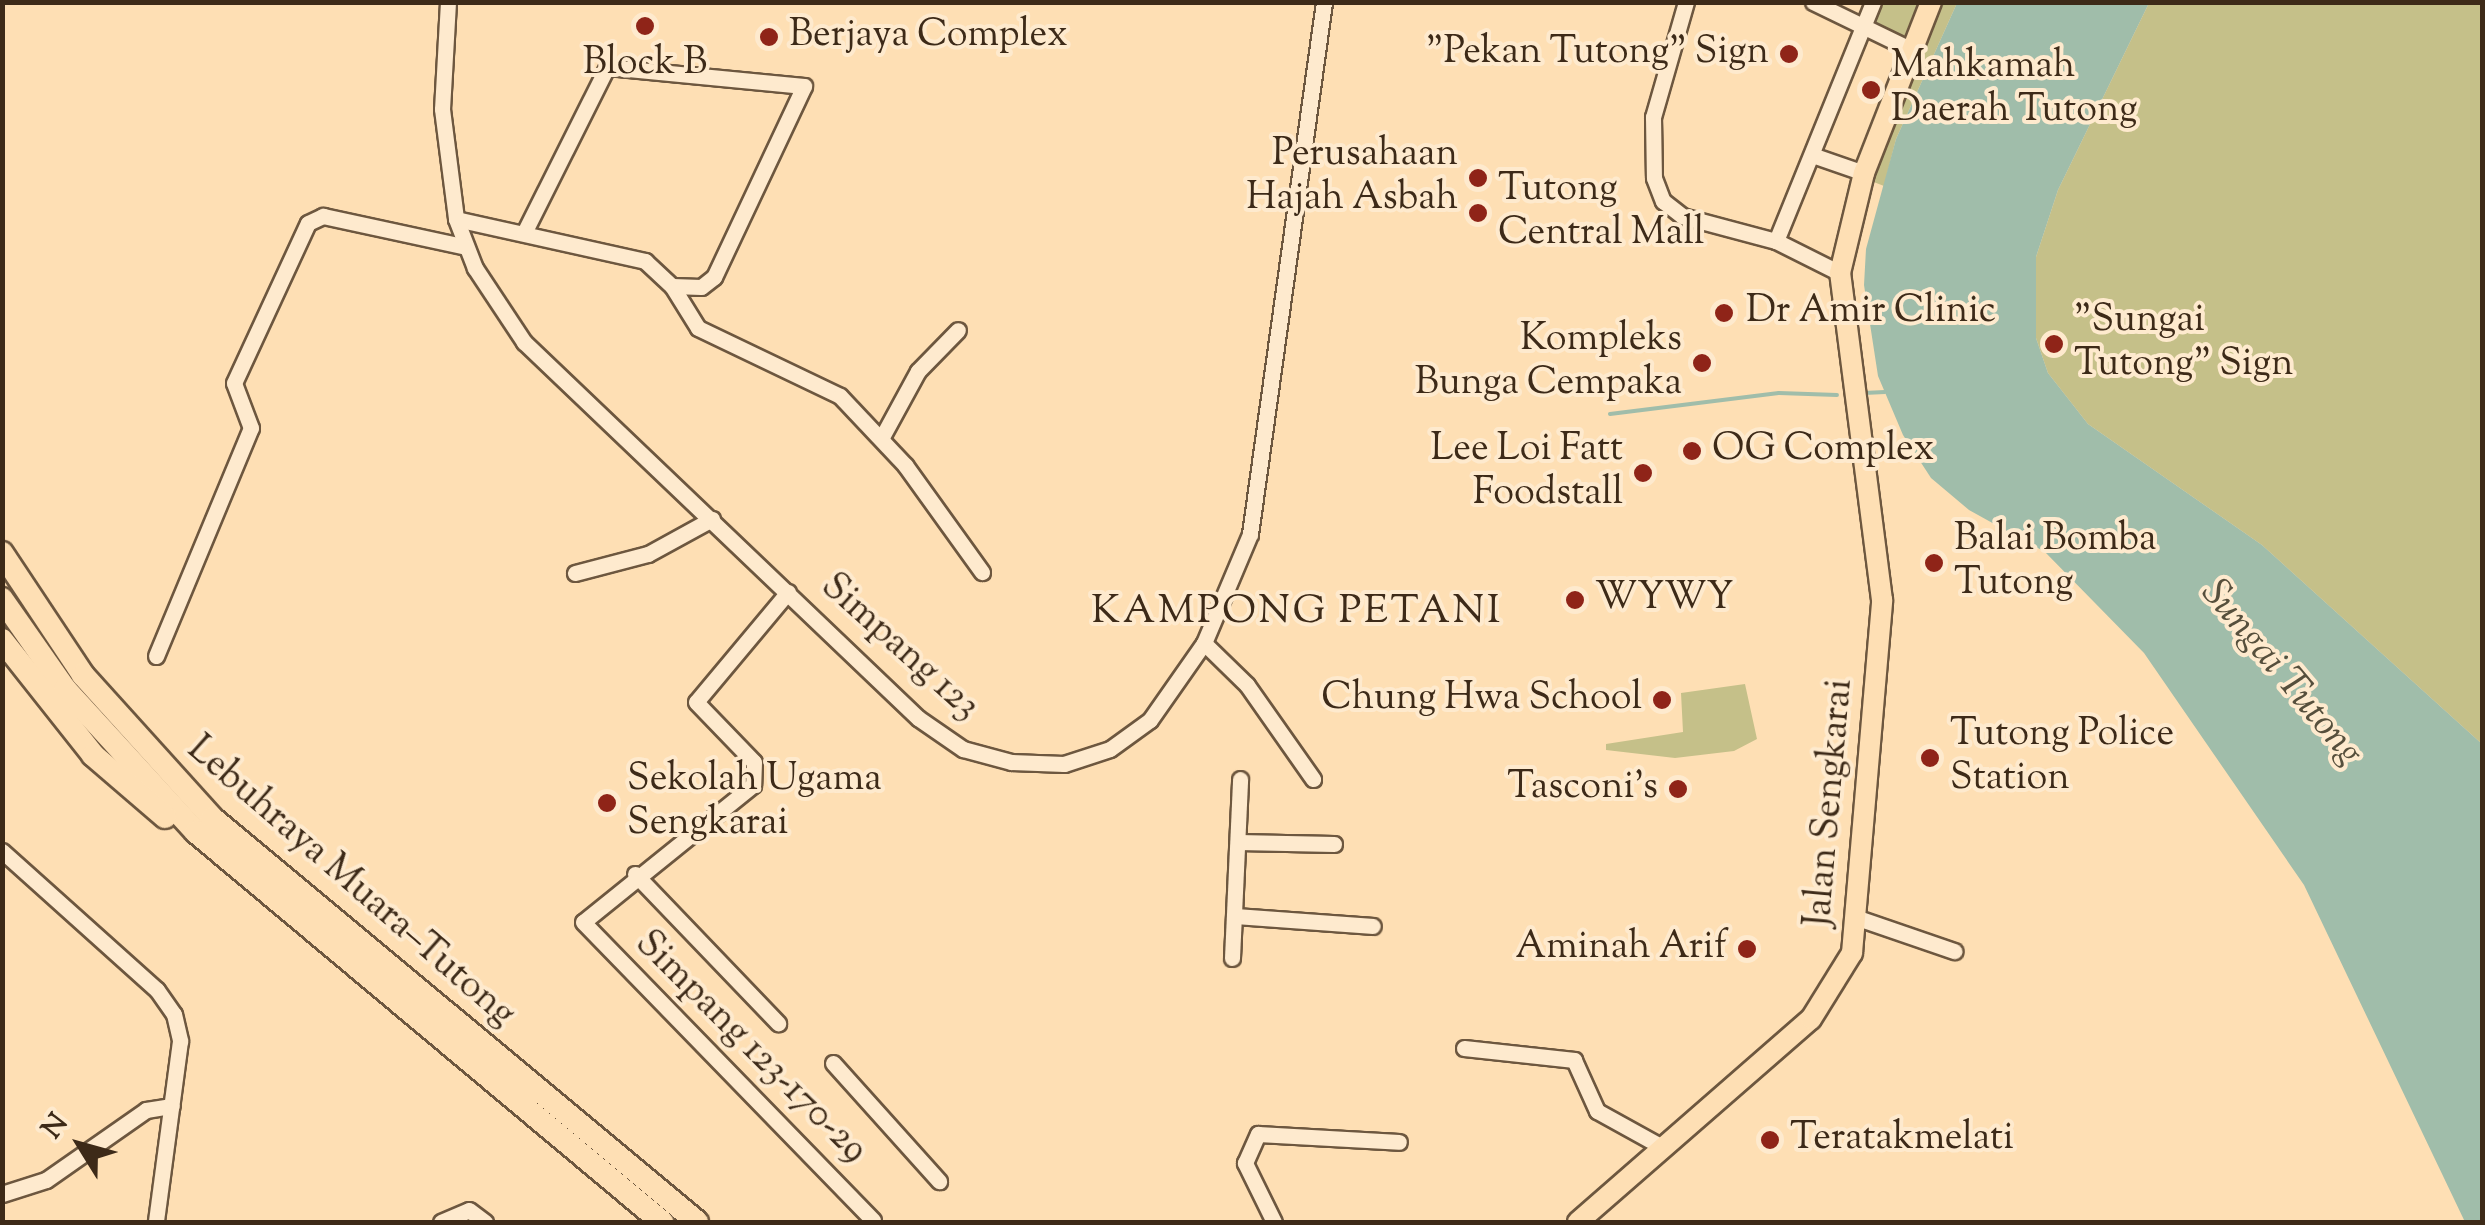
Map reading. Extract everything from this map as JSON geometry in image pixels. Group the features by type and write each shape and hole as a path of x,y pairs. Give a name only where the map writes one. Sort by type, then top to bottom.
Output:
{"highway":[{"name":"Lebuhraya Muara–Tutong","path":"2,553 83,675 212,818 696,1222"},
{"name":"Lebuhraya Muara–Tutong","path":"2,599 65,690 192,828 662,1222"},
{"path":"2,640 92,756 166,818 192,828"}],"main road":[{"name":"Jalan Sengkarai","path":"1578,1222 1811,1019 1843,976 1858,918 1882,571 1851,398 1840,273 1864,172 1932,2"}],"street":[{"name":"Simpang 123","path":"449,2 442,109 456,219 466,246 524,342 918,718 963,749 1010,762 1064,764 1110,748 1150,720 1204,643 1250,534 1324,2"},
{"path":"1686,2 1656,95 1652,149 1658,192 1682,216 1776,240 1840,273"},
{"path":"1812,2 1912,50"},
{"path":"1776,240 1815,156 1874,2"},
{"path":"524,233 607,67 804,86 714,277 701,287 672,286"},
{"path":"1815,156 1864,172"},
{"path":"156,656 251,428 234,383 308,224 322,216 466,246"},
{"path":"456,219 631,255 672,286 698,328 811,378 882,436 982,572"},
{"path":"882,436 918,371 958,330"},
{"path":"576,574 648,554 712,520"},
{"path":"778,1024 635,874 753,785 754,762 696,702 788,592"},
{"path":"1204,643 1247,685 1313,779"},
{"path":"1232,958 1240,778"},
{"path":"1238,842 1334,844"},
{"path":"2,851 166,1000 180,1042 156,1222"},
{"name":"Simpang 123-170-29","path":"635,874 583,922 873,1220"},
{"path":"1236,916 1373,926"},
{"path":"1858,918 1954,951"},
{"path":"1464,1048 1574,1060 1597,1110 1664,1148"},
{"path":"833,1063 939,1181"},
{"path":"2,1194 46,1180 146,1110 172,1106"},
{"path":"1274,1222 1245,1163 1258,1134 1399,1142"},
{"path":"442,1222 469,1210 485,1222"}],"shaded area":[{"path":"1876,3 1918,3 1901,44 1865,27"},
{"path":"1938,3 1957,3 1896,139 1884,186 1866,179"},
{"path":"2149,3 2482,3 2482,744 2262,545 2088,424 2048,373 2036,338 2036,257 2058,190"},
{"path":"1745,684 1757,739 1734,751 1675,758 1606,750 1606,744 1683,732 1681,693"}],"water":[{"name":"Sungai Tutong","path":"1957,3 2149,3 2058,190 2036,257 2036,338 2048,373 2088,424 2262,545 2482,744 2482,1222 2465,1222 2304,885 2144,653 2045,552 1969,510 1931,478 1903,435 1878,376 1864,285 1866,249 1896,139"}],"waterway":[{"path":"1864,393 1885,392"},
{"path":"1610,414 1779,393 1837,395"}],"place":[{"name":"Block B","path":"645,26"},
{"name":"Berjaya Complex","path":"769,37"},
{"name":"\"Pekan Tutong\" Sign","path":"1789,54"},
{"name":"Mahkamah Daerah Tutong","path":"1871,90"},
{"name":"Perusahaan Hajah Asbah","path":"1478,178"},
{"name":"Tutong Central Mall","path":"1478,213"},
{"name":"Dr Amir Clinic","path":"1724,313"},
{"name":"\"Sungai Tutong\" Sign","path":"2054,344"},
{"name":"Kompleks Bunga Cempaka","path":"1702,363"},
{"name":"OG Complex","path":"1692,451"},
{"name":"Lee Loi Fatt Foodstall","path":"1643,473"},
{"name":"Balai Bomba Tutong","path":"1934,563"},
{"name":"WYWY","path":"1575,600"},
{"name":"Chung Hwa School","path":"1662,700"},
{"name":"Tutong Police Station","path":"1930,758"},
{"name":"Tasconi's","path":"1678,789"},
{"name":"Sekolah Ugama Sengkarai","path":"607,803"},
{"name":"Aminah Arif","path":"1747,949"},
{"name":"Teratakmelati","path":"1770,1140"}],"district":[{"name":"KAMPONG PETANI","path":"1297,613"}]}
